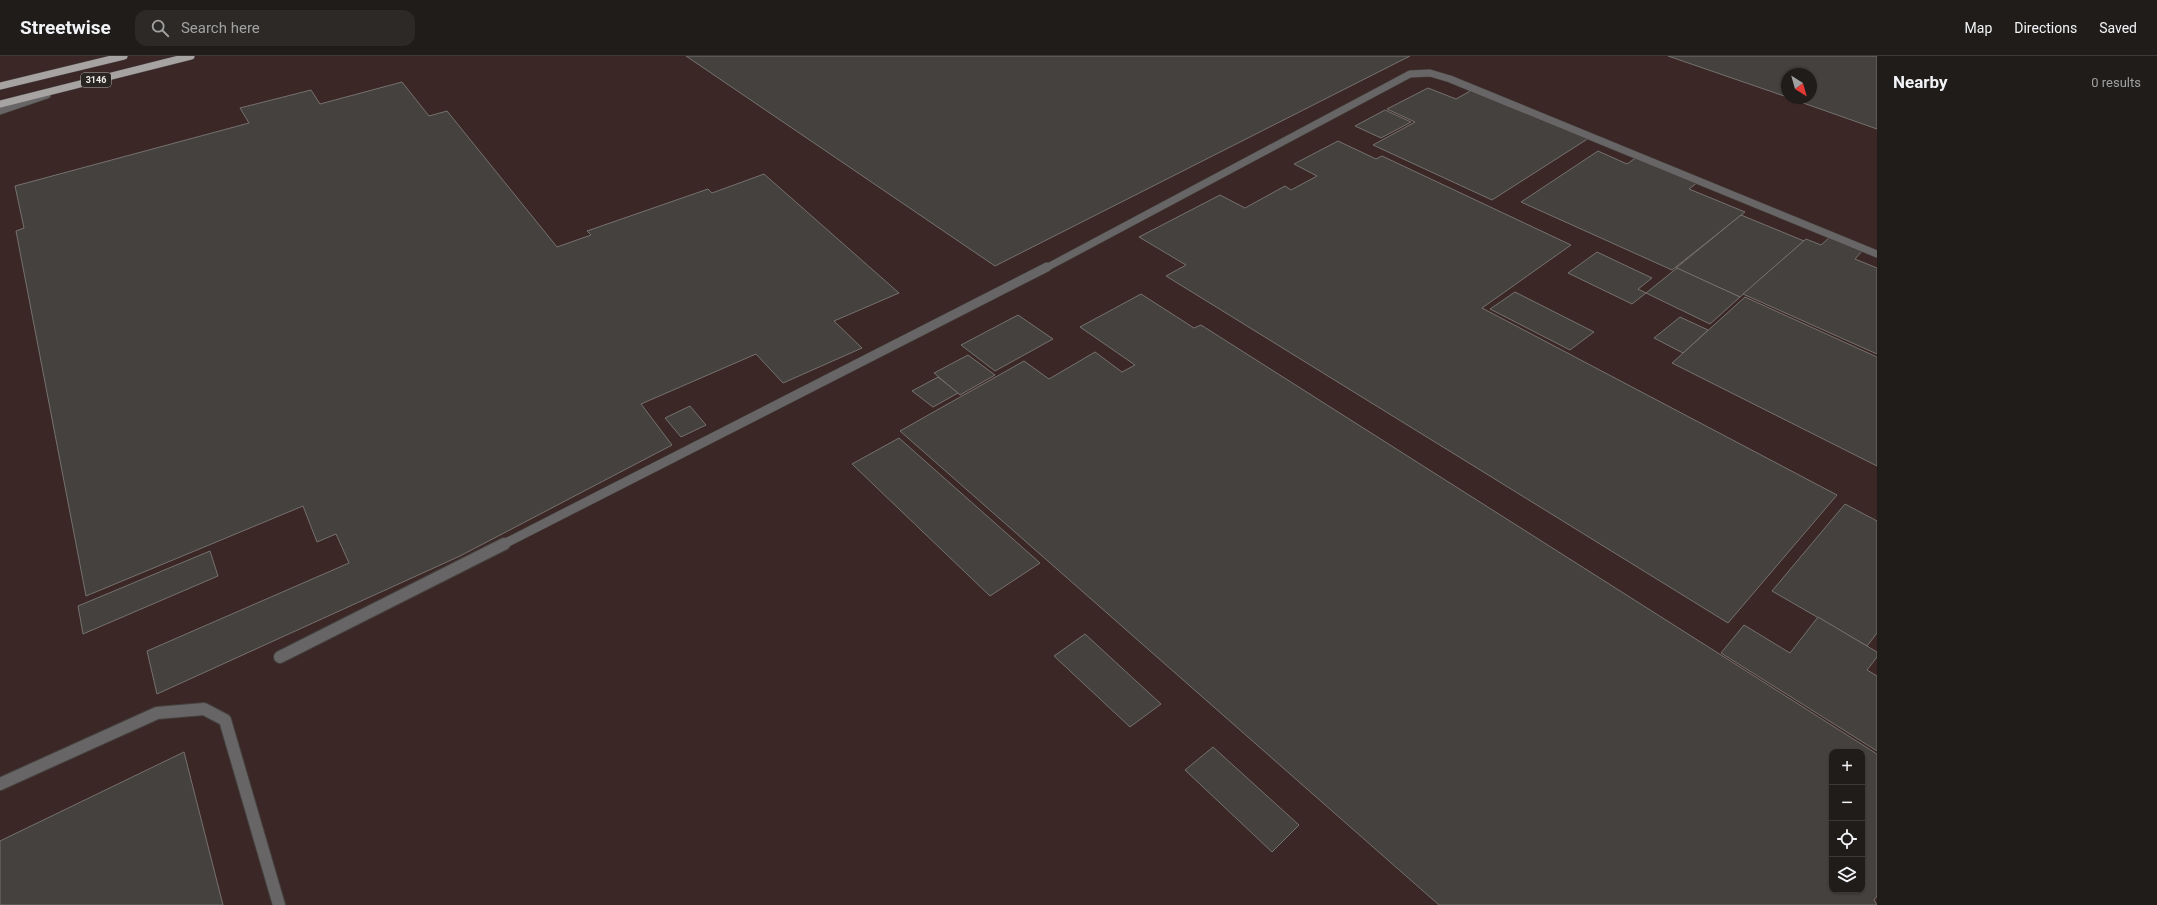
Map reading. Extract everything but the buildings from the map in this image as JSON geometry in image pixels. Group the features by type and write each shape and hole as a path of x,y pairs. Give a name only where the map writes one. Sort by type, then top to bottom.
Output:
{"main road":[{"name":"3146","path":"0,86 124,56"},
{"name":"3146","path":"0,104 191,56"}],"street":[{"path":"280,657 1012,286 1410,74 1430,73 1450,79 1877,254"},
{"path":"0,111 68,87"},
{"path":"0,784 157,713 204,709 225,720 279,905"}],"shaded area":[{"path":"0,56 1877,56 1877,905 0,905"}]}
